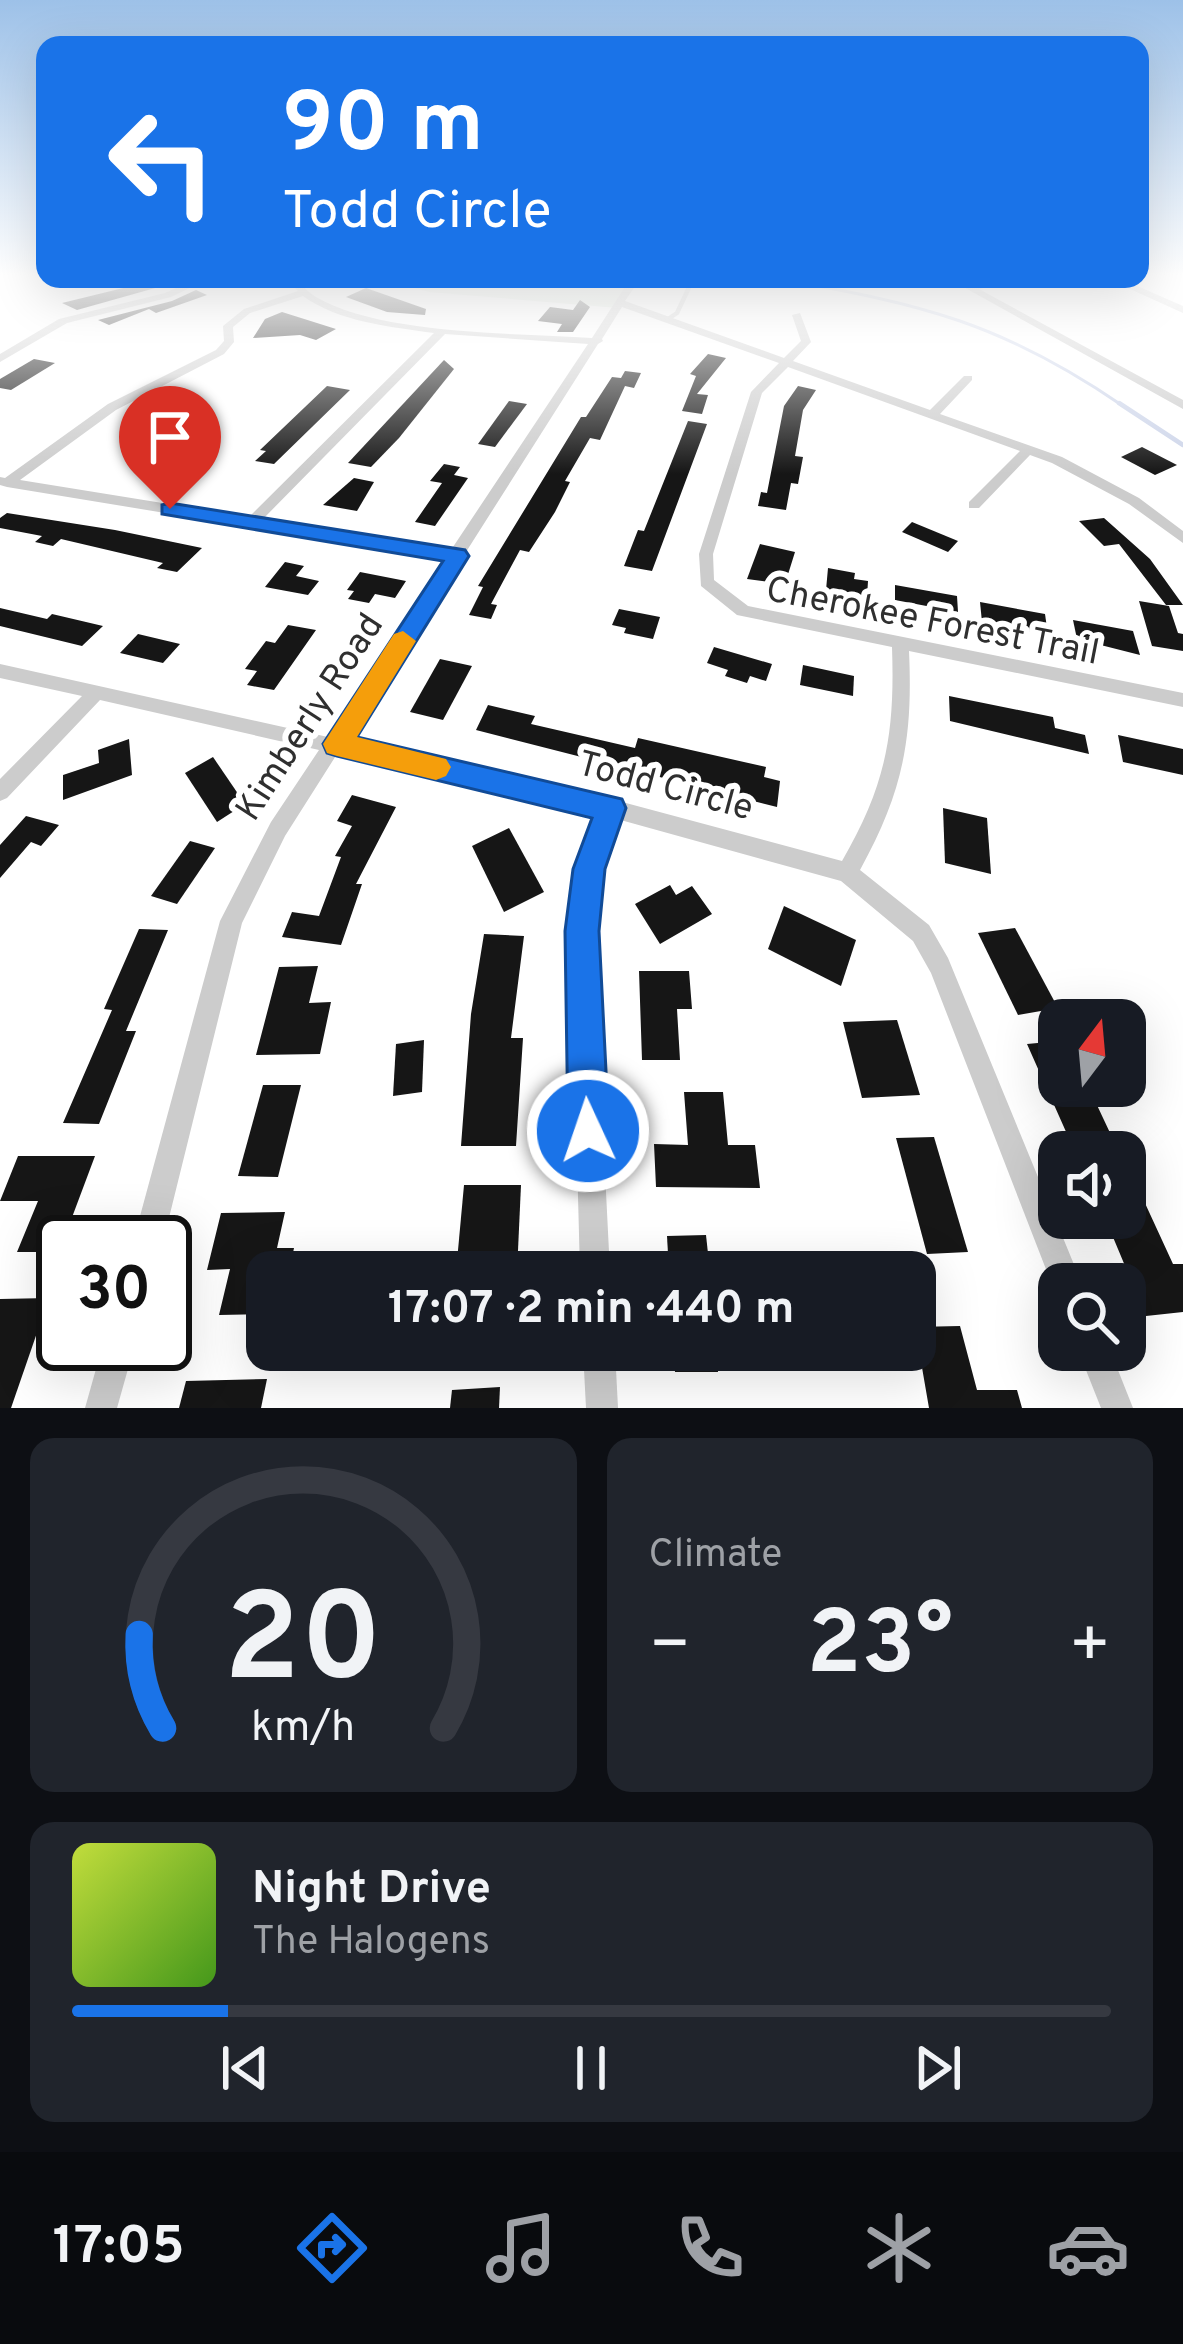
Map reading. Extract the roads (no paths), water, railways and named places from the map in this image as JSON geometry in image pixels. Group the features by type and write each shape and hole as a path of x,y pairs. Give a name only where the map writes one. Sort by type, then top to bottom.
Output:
{"street":[{"path":"0,359 27,343"},
{"path":"3,482 112,407 220,352 229,343"},
{"path":"251,523 429,343"},
{"name":"Kimberly Road","path":"155,1215 231,921 278,829 597,343"},
{"path":"734,343 1028,448 1134,501 1183,538"},
{"path":"787,361 803,343"},
{"path":"1069,343 1183,405"},
{"name":"Cherokee Forest Trail","path":"787,361 757,392 706,554 706,582 743,611 1183,700"},
{"path":"933,414 968,378"},
{"path":"974,505 1028,448"},
{"path":"3,482 458,556"},
{"path":"847,873 875,825 896,769 905,718 900,645"},
{"name":"Todd Circle","path":"0,671 611,808 847,873 921,932 940,966 1059,1263"},
{"path":"0,792 96,693"},
{"path":"594,1251 582,931 589,869 611,808"},
{"path":"101,1408 111,1371"},
{"path":"600,1371 602,1408"},
{"path":"1102,1371 1117,1408"}],"waterway":[{"path":"1013,343 1123,406"},
{"path":"1119,403 1183,445"}]}
